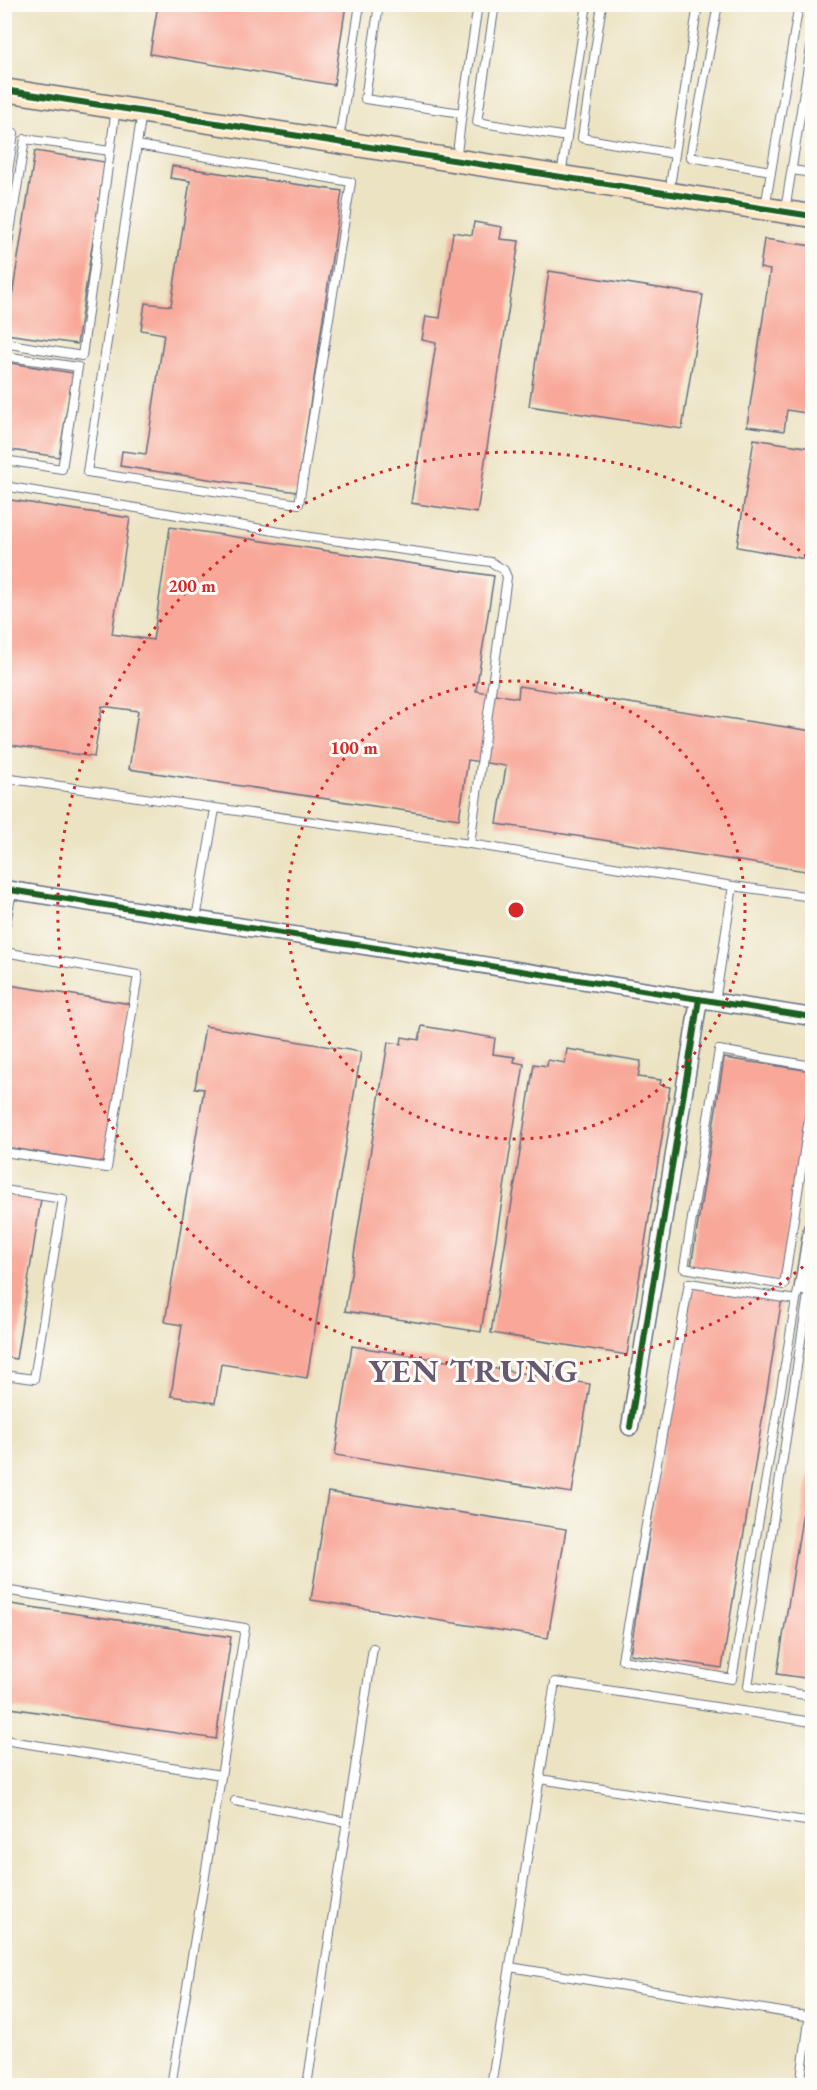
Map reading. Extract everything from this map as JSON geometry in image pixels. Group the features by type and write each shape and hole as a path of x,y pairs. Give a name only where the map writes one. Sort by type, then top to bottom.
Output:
{"street":[{"path":"4,90 813,216"},
{"path":"8,890 813,1017"},
{"path":"630,1427 707,1000"},
{"path":"805,1298 813,1230"}],"lane":[{"path":"339,142 360,4"},
{"path":"379,4 365,99 462,113"},
{"path":"456,161 478,4"},
{"path":"495,4 477,122 567,137"},
{"path":"561,177 587,4"},
{"path":"602,4 582,138 675,154"},
{"path":"669,193 698,4"},
{"path":"718,4 690,157 771,171"},
{"path":"775,210 771,171 799,4"},
{"path":"775,210 792,170 813,40"},
{"path":"4,343 82,356 116,108"},
{"path":"137,145 351,182 299,504 87,472 142,112"},
{"path":"4,131 14,133 4,196"},
{"path":"4,269 25,139 110,152"},
{"path":"792,170 813,173"},
{"path":"4,356 78,368 62,469 4,459"},
{"path":"4,486 310,537 491,562 504,570 507,577 470,844"},
{"path":"4,778 470,844 813,897"},
{"path":"196,919 214,809"},
{"path":"707,1000 733,886"},
{"path":"4,934 8,890"},
{"path":"4,952 138,975 107,1168 4,1152"},
{"path":"813,1066 719,1050 684,1268 784,1285 813,1098"},
{"path":"4,1190 63,1199 34,1379 4,1375"},
{"path":"689,1283 805,1298 732,1679 622,1660 689,1283"},
{"path":"805,1298 748,1686 813,1696"},
{"path":"4,1590 245,1628 171,2085"},
{"path":"307,2085 373,1648"},
{"path":"491,2085 555,1682 813,1722"},
{"path":"4,1740 221,1774"},
{"path":"540,1779 813,1822"},
{"path":"236,1802 347,1822"},
{"path":"510,1967 811,2017"},
{"path":"800,2085 813,1999"}],"building":[{"path":"158,4 346,4 334,85 150,54"},
{"path":"35,151 105,162 77,344 6,334"},
{"path":"172,166 342,191 297,492 120,466 122,451 146,454 164,334 141,330 145,303 171,306 190,181 170,178"},
{"path":"474,222 502,227 500,239 519,241 477,513 411,503 436,343 422,340 426,316 440,318 453,232 472,235"},
{"path":"764,239 812,246 812,414 787,410 784,431 747,426 770,270 760,268"},
{"path":"549,271 703,295 682,429 529,406"},
{"path":"4,362 73,373 59,457 4,449"},
{"path":"754,439 812,448 812,560 737,547"},
{"path":"4,499 130,518 112,634 153,640 170,527 494,576 476,691 518,698 519,686 812,731 812,872 497,824 506,766 468,760 459,819 129,769 138,711 102,706 94,757 4,744"},
{"path":"9,985 131,1004 106,1163 4,1147 4,1016"},
{"path":"205,1026 361,1052 307,1378 221,1364 215,1403 171,1396 182,1325 165,1322 204,1089 195,1088"},
{"path":"422,1026 495,1038 493,1054 515,1057 514,1062 524,1064 481,1332 345,1311 388,1042 401,1044 402,1037 419,1040"},
{"path":"567,1049 641,1061 638,1077 661,1080 660,1085 670,1087 627,1355 491,1333 534,1064 547,1066 548,1060 565,1063"},
{"path":"724,1058 812,1071 812,1086 781,1282 691,1267"},
{"path":"4,1194 41,1199 16,1359 4,1357"},
{"path":"689,1284 782,1298 722,1668 630,1654"},
{"path":"352,1346 590,1384 572,1493 335,1455"},
{"path":"812,1462 812,1679 777,1674"},
{"path":"328,1492 566,1529 548,1638 311,1600"},
{"path":"4,1603 231,1637 216,1739 4,1707"}],"cycle path":[{"path":"4,90 812,216"},
{"path":"4,889 812,1017"},
{"path":"630,1427 699,999"}],"district":[{"name":"YEN TRUNG","path":"474,1370"}]}
